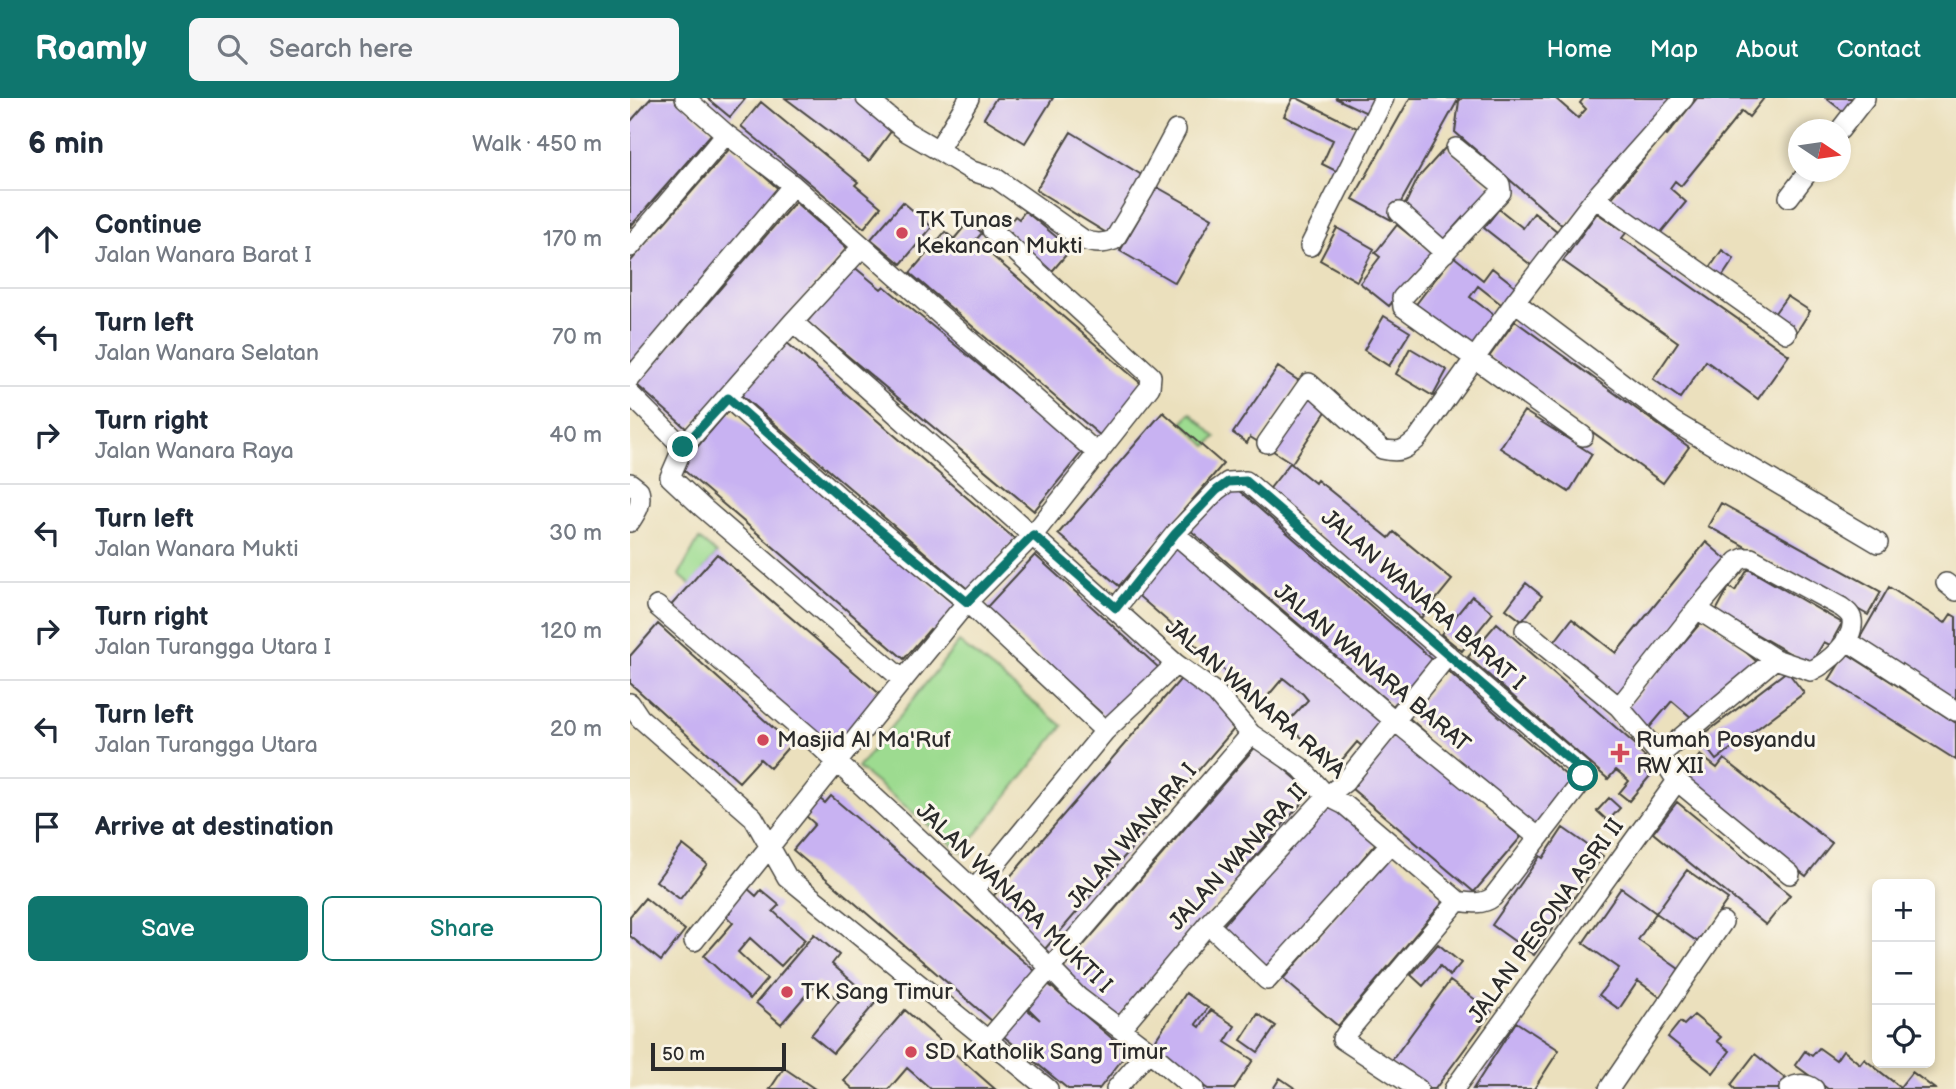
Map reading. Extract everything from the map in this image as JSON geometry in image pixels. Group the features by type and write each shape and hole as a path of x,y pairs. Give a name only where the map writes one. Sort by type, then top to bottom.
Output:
{"street":[{"path":"685,98 726,134 793,185 1098,454"},
{"path":"866,98 907,132 972,171 997,180 1084,240 1095,244 1114,240 1176,130"},
{"path":"938,150 969,98"},
{"path":"1310,246 1384,98"},
{"path":"1267,443 1309,383 1382,449 1404,451 1417,439 1515,302 1595,198 1684,98"},
{"path":"1849,119 1865,98"},
{"path":"630,247 726,134"},
{"path":"1456,148 1500,184 1501,192 1402,298 1401,303 1583,436"},
{"path":"1789,197 1800,182"},
{"path":"630,379 793,185"},
{"path":"1595,198 1786,333"},
{"path":"1399,212 1446,253"},
{"path":"694,941 967,602 1033,535 1150,387 1151,376 992,230"},
{"path":"862,247 683,447 670,477 903,680"},
{"path":"1515,302 1674,422 1878,543"},
{"name":"JALAN WANARA RAYA","path":"793,322 1176,664 1216,693 1251,734 1300,767 1327,796 1345,806 1458,901"},
{"path":"630,394 683,447"},
{"path":"728,398 845,501 967,602 1105,731"},
{"name":"JALAN WANARA BARAT I","path":"1175,534 1217,490 1228,482 1246,481 1581,770 1581,783 1538,837"},
{"path":"630,483 639,490 641,500 639,509 630,522"},
{"path":"1116,608 1175,534"},
{"name":"JALAN WANARA BARAT","path":"1175,534 1395,721 1538,837"},
{"path":"1619,707 1697,609 1738,561 1744,558 1751,558 1841,607 1852,620 1846,640 1823,665 1811,671 1775,659 1697,609"},
{"name":"JALAN WANARA MUKTI I","path":"657,606 811,738 974,890 1078,997 1194,1089"},
{"path":"1525,630 1619,707 1660,755 1678,781 1790,874"},
{"path":"1846,640 1956,711"},
{"name":"JALAN WANARA II","path":"1120,1029 1208,923 1327,796 1345,782 1448,655"},
{"path":"1660,755 1775,659"},
{"path":"974,890 1105,731 1176,664"},
{"path":"630,703 640,718 752,817 787,877 1048,1089"},
{"name":"JALAN WANARA I","path":"989,1039 1251,734"},
{"name":"JALAN PESONA ASRI II","path":"1454,1089 1678,781"},
{"path":"1418,1089 1343,1037 1458,901 1472,903 1489,900 1538,837"},
{"path":"1208,923 1267,980 1390,844"},
{"path":"1609,1089 1723,922"},
{"path":"1116,1089 1148,1052"},
{"path":"1789,1089 1795,1085 1809,1085 1814,1089"}],"green space":[{"path":"1191,413 1216,437 1207,446 1182,422"},
{"path":"699,539 717,554 691,585 679,575"},
{"path":"959,642 1063,726 962,852 858,768"}],"building":[{"path":"651,98 675,98 713,132 630,227 630,122"},
{"path":"707,98 746,98 730,117"},
{"path":"785,98 857,98 895,126 869,161"},
{"path":"996,98 1053,98 1025,143 984,118"},
{"path":"1293,98 1363,131 1342,174 1322,164 1333,140 1284,116"},
{"path":"1335,98 1379,98 1371,115"},
{"path":"1410,98 1459,98 1391,220 1353,199"},
{"path":"1462,98 1555,98 1578,118 1586,109 1580,103 1584,98 1676,98 1564,227 1455,132 1459,101"},
{"path":"1697,98 1764,98 1749,117 1742,111 1681,186 1675,181 1670,188 1686,202 1658,236 1610,200"},
{"path":"1826,98 1863,98 1849,116"},
{"path":"761,102 858,182 855,185 881,207 864,228 741,126"},
{"path":"1071,132 1145,177 1110,235 1036,190"},
{"path":"731,147 782,192 630,367 630,262"},
{"path":"1446,147 1495,191 1468,222 1463,217 1442,241 1404,207 1418,178"},
{"path":"1157,187 1212,218 1175,283 1120,251"},
{"path":"795,202 847,248 688,430 637,385"},
{"name":"TK Tunas Kekancan Mukti","path":"903,202 932,227 901,264 871,239"},
{"path":"1499,209 1523,228 1534,213 1562,235 1536,269 1484,228"},
{"path":"1025,211 1071,249 1048,276 1005,240 1011,233 1005,228 1015,216 1019,219"},
{"path":"1597,213 1626,233 1622,238 1789,355 1758,399 1706,361 1680,398 1653,379 1678,342 1563,261"},
{"path":"969,221 982,233 975,241 1145,387 1102,437 910,273 945,232 954,239"},
{"path":"1397,225 1433,254 1389,306 1360,283 1380,257 1375,253"},
{"path":"1337,228 1374,249 1357,281 1320,260"},
{"path":"1722,250 1734,259 1722,277 1709,269"},
{"path":"1453,256 1483,280 1492,268 1520,290 1506,308 1478,286 1470,297 1498,318 1474,350 1414,307"},
{"path":"853,266 881,289 884,286 1083,451 1034,511 807,322"},
{"path":"1787,296 1810,311 1796,333 1772,317"},
{"path":"1384,316 1410,332 1389,366 1364,350"},
{"path":"1515,321 1689,447 1663,483 1489,357"},
{"path":"786,342 1015,539 971,592 741,395"},
{"path":"1410,348 1447,370 1433,396 1396,374"},
{"path":"1278,367 1299,381 1258,442 1250,437 1247,443 1233,433"},
{"path":"1307,392 1329,407 1292,463 1270,449"},
{"path":"728,411 957,607 935,634 930,629 904,659 680,467"},
{"path":"1524,411 1592,454 1569,492 1500,448"},
{"path":"1163,412 1223,464 1119,586 1058,534"},
{"path":"1290,463 1315,483 1317,480 1389,538 1394,532 1452,580 1421,618 1267,492"},
{"path":"1230,483 1433,660 1393,706 1190,530"},
{"path":"1721,503 1881,592 1868,615 1708,526"},
{"path":"1176,542 1387,725 1366,750 1357,742 1336,767 1286,724 1308,700 1303,694 1283,678 1262,703 1134,592"},
{"path":"1706,542 1728,561 1618,697 1552,645 1572,619 1616,653"},
{"path":"717,554 881,695 833,751 667,610"},
{"path":"1035,555 1159,668 1111,722 986,608"},
{"path":"1748,569 1842,623 1830,645 1824,642 1810,665 1716,611 1729,587 1735,591"},
{"path":"1526,583 1542,596 1522,621 1506,609"},
{"path":"1889,587 1945,623 1951,614 1956,617 1956,704 1858,641"},
{"path":"1472,596 1493,613 1462,651 1441,634"},
{"path":"1704,619 1757,662 1708,709 1703,705 1692,718 1672,701 1649,728 1626,709"},
{"path":"1497,623 1637,746 1635,748 1645,757 1638,765 1650,776 1629,801 1619,793 1629,781 1627,779 1616,770 1608,779 1468,657"},
{"path":"658,624 791,744 770,768 760,759 739,782 630,683 630,656"},
{"path":"1846,653 1956,723 1956,760 1829,680"},
{"path":"1448,671 1576,784 1535,829 1408,717"},
{"path":"1787,671 1804,693 1716,760 1699,738"},
{"path":"1185,674 1240,722 1045,949 990,900"},
{"path":"1397,732 1521,837 1474,892 1351,788"},
{"path":"1257,745 1311,792 1117,1018 1062,970"},
{"path":"1700,755 1717,768 1724,759 1832,843 1806,876 1681,780"},
{"path":"831,796 1035,971 992,1021 793,850 815,824 806,816 820,799 825,803"},
{"path":"1609,798 1620,808 1608,821 1597,811"},
{"path":"1677,802 1790,895 1766,925 1653,833"},
{"path":"1332,803 1377,842 1269,969 1221,928 1310,824 1312,826"},
{"path":"1563,828 1603,856 1534,955 1492,925"},
{"path":"683,845 707,864 680,899 656,881"},
{"path":"1390,854 1444,901 1338,1026 1283,979"},
{"path":"1687,870 1728,899 1698,942 1656,913"},
{"path":"746,887 756,896 761,890 779,905 773,911 805,940 781,966 750,938 738,952 767,979 750,999 704,956 733,923 723,913"},
{"path":"1621,888 1656,913 1638,940 1679,969 1660,997 1638,981 1619,1009 1599,995 1619,968 1583,943"},
{"path":"645,898 685,930 661,961 630,936 630,916"},
{"name":"TK Sang Timur","path":"814,934 839,955 832,964 876,1002 833,1053 811,1035 839,1001 817,982 781,1024 756,1003"},
{"path":"1438,944 1461,963 1450,976 1440,966 1423,986 1411,975"},
{"path":"1450,981 1492,1012 1435,1089 1425,1089 1390,1063"},
{"path":"1047,983 1128,1052 1099,1089 1068,1089 1002,1035 1024,1007 1040,1020 1026,1006"},
{"path":"1186,993 1208,1008 1196,1024 1200,1027 1211,1010 1235,1026 1225,1042 1253,1060 1234,1089 1208,1089 1149,1050"},
{"name":"SD Katholik Sang Timur","path":"905,1010 995,1089 931,1089 907,1068 889,1089 853,1089 844,1081"},
{"path":"1258,1014 1276,1026 1258,1052 1241,1040"},
{"path":"1694,1015 1721,1037 1717,1041 1730,1051 1713,1073 1668,1037 1680,1022 1684,1025"},
{"path":"1516,1022 1559,1050 1534,1089 1473,1089"},
{"path":"1819,1048 1836,1060 1843,1050 1860,1064 1864,1059 1872,1068 1900,1087 1912,1072 1935,1089 1828,1089 1795,1065 1805,1051 1812,1056"},
{"path":"1755,1054 1786,1079 1778,1089 1735,1089 1731,1085"},
{"path":"784,1068 815,1089 770,1089"},
{"path":"1280,1078 1296,1089 1273,1089"}],"place":[{"name":"TK Tunas Kekancan Mukti","path":"902,233"},
{"name":"Masjid Al Ma'Ruf","path":"763,740"},
{"name":"Rumah Posyandu RW XII","path":"1620,753"},
{"name":"TK Sang Timur","path":"787,992"},
{"name":"SD Katholik Sang Timur","path":"911,1052"}],"route":[{"path":"683,447 728,398 845,501 967,602 1033,535 1116,608 1175,534 1217,490 1228,482 1246,481 1334,554 1571,761 1581,770 1583,776"}]}
